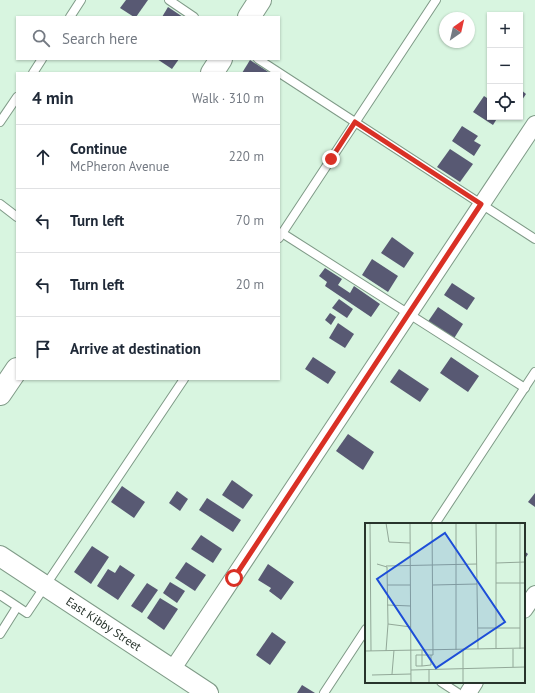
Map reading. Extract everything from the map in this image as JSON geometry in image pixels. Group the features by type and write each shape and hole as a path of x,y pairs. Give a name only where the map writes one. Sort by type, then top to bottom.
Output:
{"main road":[{"path":"250,16 260,0"},
{"path":"213,72 220,60"}],"street":[{"path":"172,670 535,124"},
{"name":"East Kibby Street","path":"0,556 208,693"},
{"path":"525,609 535,594"},
{"path":"468,693 474,683"}],"lane":[{"path":"71,16 81,0"},
{"path":"169,0 193,16"},
{"path":"436,0 281,236 408,314 524,388"},
{"path":"35,72 41,60"},
{"path":"260,60 278,72"},
{"path":"280,73 535,239"},
{"path":"0,122 16,98"},
{"path":"0,204 16,216"},
{"path":"436,523 535,372"},
{"path":"0,595 27,613 183,380"},
{"path":"0,634 17,607"},
{"path":"324,693 365,632"},
{"path":"443,683 458,693"}],"building":[{"path":"126,0 148,0 137,16 132,16 120,8"},
{"path":"168,7 182,16 163,16"},
{"path":"158,60 178,60 172,69"},
{"path":"250,60 268,72 243,72"},
{"path":"523,92 526,94 523,98"},
{"path":"484,96 487,98 487,120 496,120 493,125 473,112"},
{"path":"462,126 478,136 474,141 481,145 474,156 452,141"},
{"path":"450,149 473,164 460,182 437,167"},
{"path":"392,237 414,253 404,268 381,253"},
{"path":"372,259 398,276 388,292 362,275"},
{"path":"325,268 342,279 338,285 350,293 354,286 380,304 371,317 325,286 327,282 319,276"},
{"path":"452,283 475,298 467,310 444,295"},
{"path":"339,299 353,309 347,318 332,308"},
{"path":"438,307 463,324 453,340 427,323"},
{"path":"330,313 336,317 331,325 325,320"},
{"path":"338,323 354,334 345,348 329,338"},
{"path":"313,357 336,372 328,384 305,369"},
{"path":"451,357 479,376 468,392 440,373"},
{"path":"399,369 429,389 420,402 390,382"},
{"path":"348,434 374,452 363,470 336,451"},
{"path":"232,480 253,495 243,509 222,495"},
{"path":"122,486 145,502 134,518 111,502"},
{"path":"177,491 188,499 180,511 169,503"},
{"path":"535,493 535,507 528,502"},
{"path":"207,498 241,520 233,532 199,510"},
{"path":"201,535 222,549 213,563 191,549"},
{"path":"92,546 109,557 91,584 74,572"},
{"path":"525,552 528,554 525,558"},
{"path":"186,562 206,575 195,591 175,578"},
{"path":"268,564 294,582 281,600 269,591 271,588 258,580"},
{"path":"120,565 135,575 118,600 97,586 108,569 115,573"},
{"path":"170,582 185,591 177,603 163,593"},
{"path":"147,583 158,590 142,613 131,606"},
{"path":"160,598 178,609 164,630 147,618"},
{"path":"272,632 286,642 270,665 256,655"},
{"path":"302,685 315,693 297,693"}],"route":[{"path":"234,578 481,204 355,122 331,159"}]}
